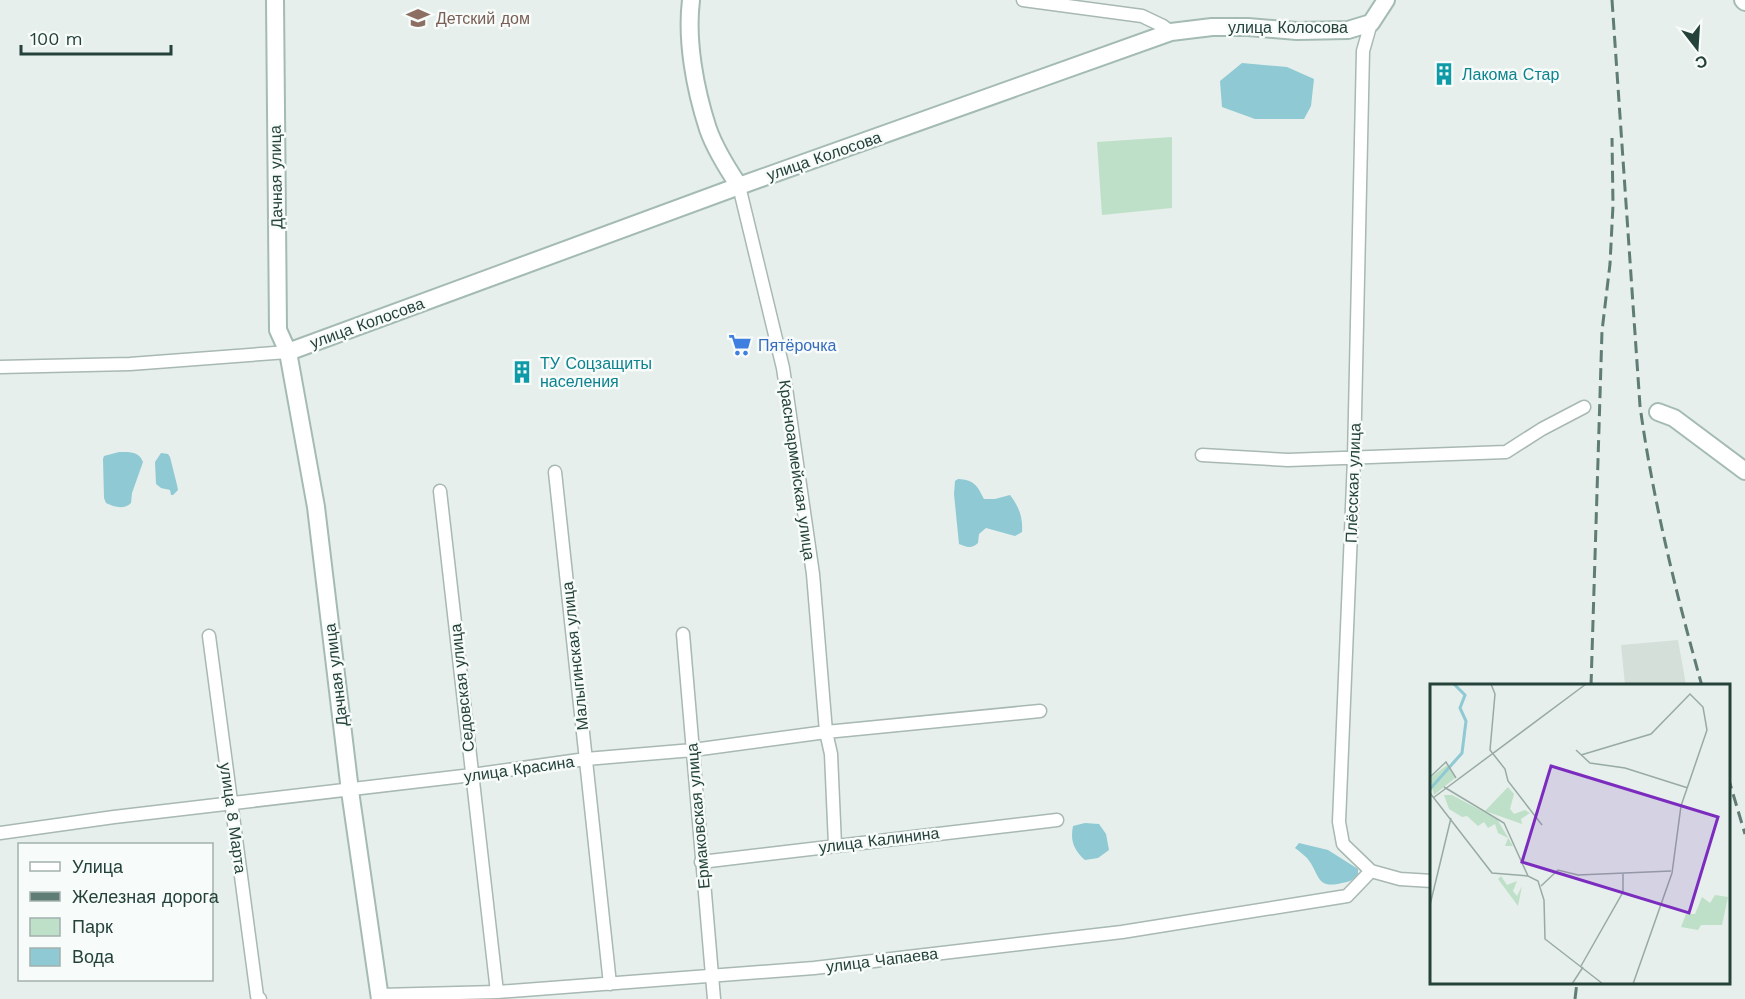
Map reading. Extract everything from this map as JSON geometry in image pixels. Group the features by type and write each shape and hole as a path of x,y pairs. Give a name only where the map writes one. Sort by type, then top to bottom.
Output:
{"main road":[{"name":"Дачная улица","path":"275,0 278,330 288,352 316,507 350,791 380,997"},
{"name":"Красноармейская улица","path":"691,0 690,42 705,119 722,161 739,186"},
{"path":"1371,23 1386,0"},
{"name":"улица Колосова","path":"288,352 739,186 1171,32 1212,27 1297,31 1348,30 1371,23"},
{"path":"1658,412 1674,418 1745,471"}],"street":[{"path":"1023,0 1142,16 1171,32"},
{"name":"Плёсская улица","path":"1371,23 1363,51 1354,459 1339,822 1343,844 1371,871 1400,879 1430,881"},
{"name":"Красноармейская улица","path":"739,186 783,368 813,574 826,732 831,754 835,845"},
{"path":"0,367 130,364 288,352"},
{"path":"1202,455 1288,460 1506,452 1542,429 1584,407"},
{"name":"Малыгинская улица","path":"555,472 610,984"},
{"name":"Седовская улица","path":"440,491 497,992"},
{"name":"Ермаковская улица","path":"682,634 714,999"},
{"name":"улица 8 Марта","path":"209,636 257,998"},
{"name":"улица Красина","path":"0,833 231,803 350,791 586,759 693,750 826,732 1040,711"},
{"name":"улица Калинина","path":"701,862 1058,820"},
{"name":"улица Чапаева","path":"380,997 497,992 712,977 814,968 1122,932 1347,896 1371,871"}],"shaded area":[{"path":"1678,640 1686,684 1625,684 1621,645"}],"green space":[{"path":"1172,137 1172,208 1102,215 1097,142"}],"water":[{"path":"1242,63 1287,67 1314,79 1311,106 1304,119 1255,119 1222,107 1220,81"},
{"path":"119,452 136,454 143,462 132,493 131,503 116,507 106,503 104,498 103,459 104,456"},
{"path":"161,453 168,454 170,457 178,490 173,495 170,490 156,484 155,462"},
{"path":"958,479 974,484 984,499 1010,495 1020,512 1022,532 1015,536 986,528 979,534 976,545 969,547 959,544 954,494 955,481"},
{"path":"1085,823 1099,824 1106,834 1109,850 1098,858 1085,860 1074,845 1073,826"},
{"path":"1299,843 1328,850 1358,869 1358,874 1345,883 1333,885 1322,882 1307,858 1295,848"}],"railway":[{"path":"1612,0 1640,406 1666,547 1701,684"},
{"path":"1591,684 1602,331 1610,264 1613,205 1612,138"},
{"path":"1730,784 1745,834"},
{"path":"1575,999 1577,984"}],"place":[{"name":"Детский дом","path":"418,18"},
{"name":"Лакома Стар","path":"1444,74"},
{"name":"Пятёрочка","path":"740,345"},
{"name":"ТУ Соцзащиты населения","path":"522,372"}]}
